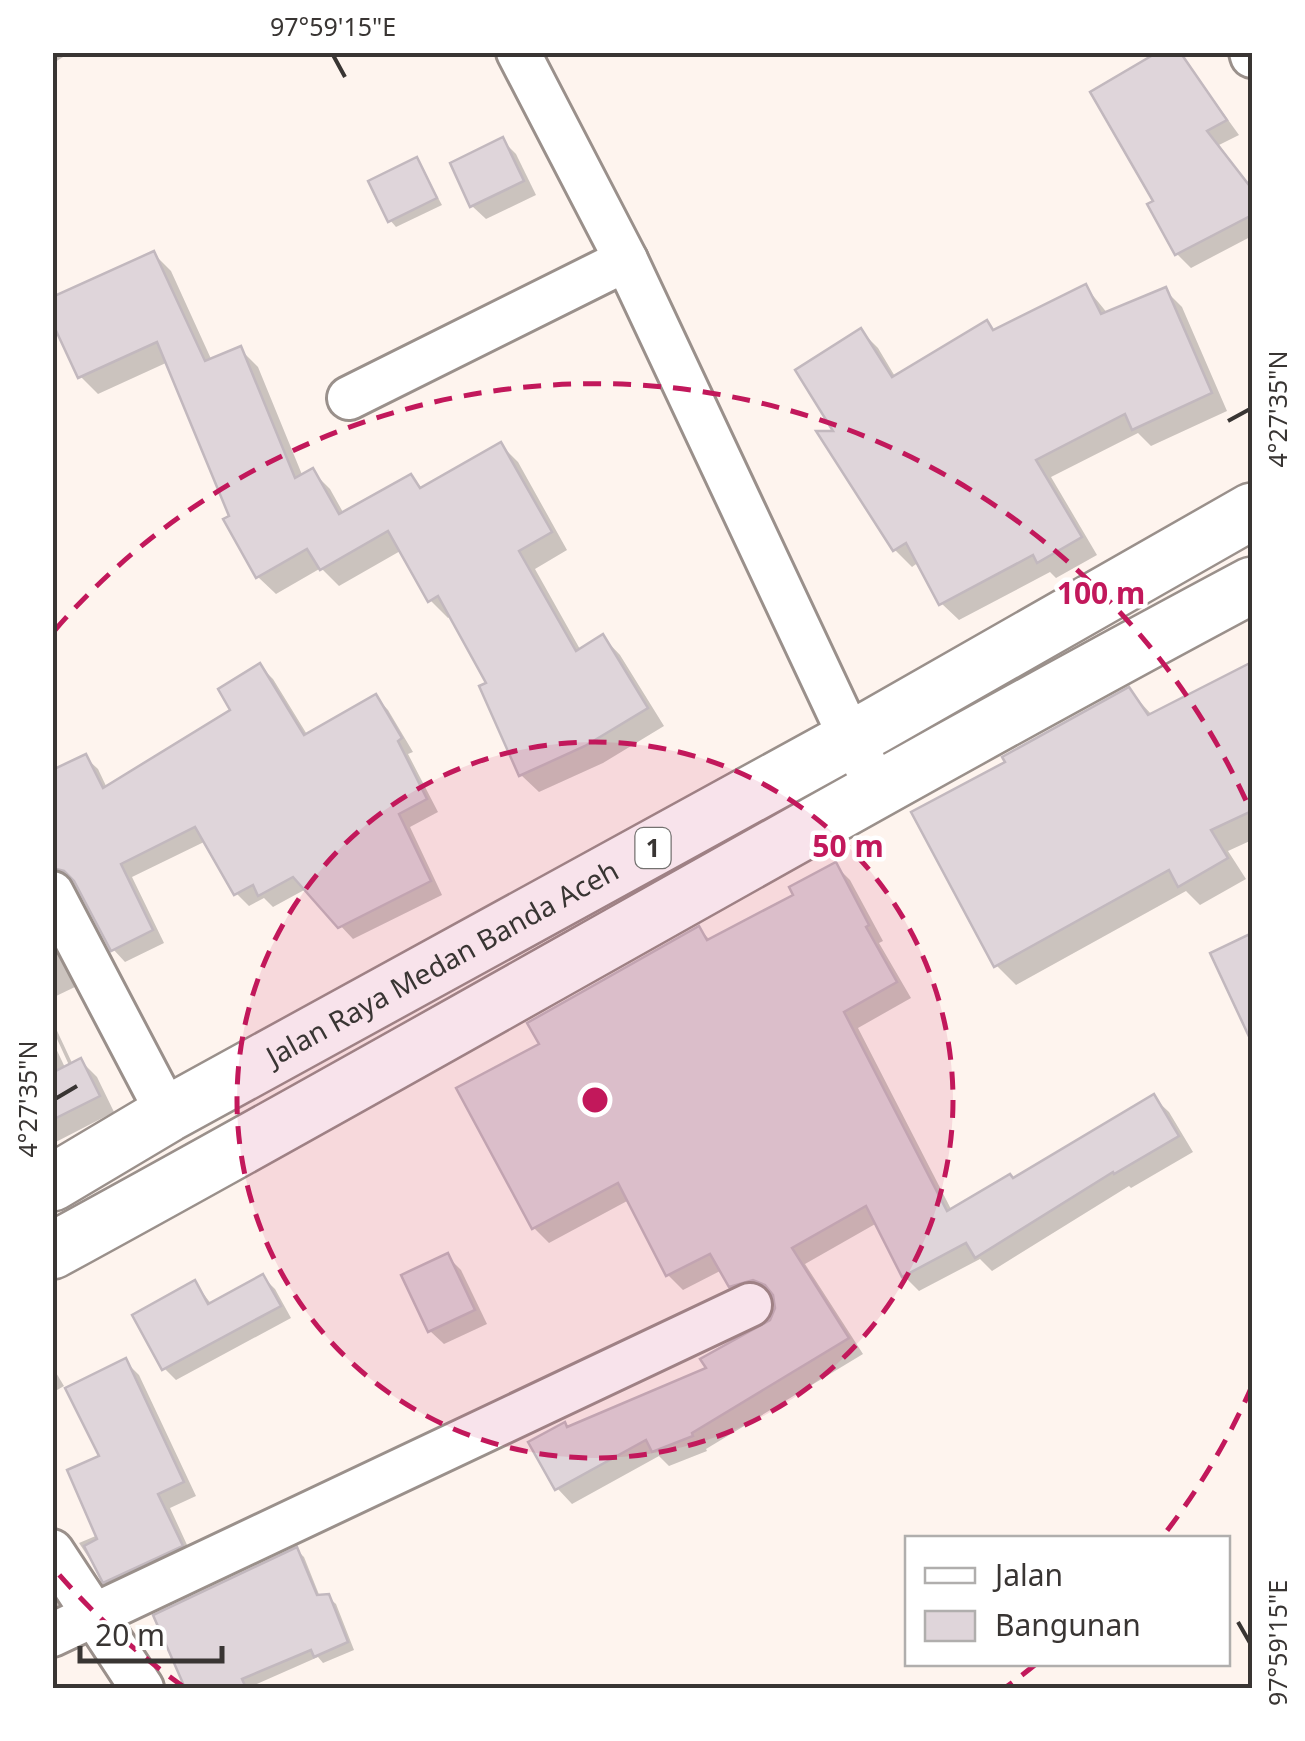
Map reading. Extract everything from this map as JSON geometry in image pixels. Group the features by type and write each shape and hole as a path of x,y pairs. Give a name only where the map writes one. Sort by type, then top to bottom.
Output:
{"highway":[{"name":"Jalan Raya Medan Banda Aceh","path":"52,1183 168,1114 851,739 1252,511"},
{"name":"1","path":"52,1251 378,1073 926,762 1252,585"}],"street":[{"path":"518,52 626,260 851,739 880,790"},
{"path":"348,398 626,260"},
{"path":"52,894 168,1114"},
{"path":"52,1636 750,1305"},
{"path":"52,1551 142,1688"}],"building":[{"path":"1158,52 1180,52 1227,120 1207,131 1252,189 1252,215 1175,255 1147,204 1153,201 1090,92"},
{"path":"503,137 524,181 470,207 450,163"},
{"path":"417,157 437,198 388,222 368,181"},
{"path":"154,251 205,361 241,346 295,478 313,468 339,514 411,474 420,488 501,442 552,532 519,551 576,651 603,634 648,708 585,746 519,776 479,686 486,683 438,596 428,602 388,531 320,570 307,549 256,578 223,519 229,516 157,342 78,378 52,322 52,297"},
{"path":"1086,284 1101,314 1166,287 1212,393 1132,430 1125,414 1036,460 1082,537 1037,563 1033,555 939,605 906,543 893,551 816,431 833,431 795,370 861,328 892,377 987,320 993,330"},
{"path":"1252,662 1252,811 1211,830 1228,858 1178,887 1169,870 994,967 911,812 1005,762 1002,757 1129,687 1148,715"},
{"path":"260,663 304,735 376,694 402,738 398,741 427,799 399,814 431,881 338,928 293,877 258,896 253,885 234,895 195,827 121,864 153,930 111,951 74,881 64,871 52,868 52,770 86,754 103,788 230,710 218,689"},
{"path":"836,862 897,982 844,1012 947,1211 1010,1174 1013,1178 1154,1094 1179,1136 975,1258 966,1243 902,1277 866,1206 792,1248 849,1338 692,1433 693,1436 652,1452 646,1440 555,1490 528,1442 565,1422 567,1427 706,1368 700,1359 770,1320 775,1308 773,1295 765,1285 753,1280 729,1287 710,1254 666,1276 618,1183 532,1229 456,1088 539,1044 527,1023 699,926 707,940 793,895 789,887"},
{"path":"1252,933 1252,1043 1210,953"},
{"path":"81,1058 100,1096 52,1120 52,1073"},
{"path":"448,1253 475,1310 428,1332 401,1275"},
{"path":"263,1274 281,1306 162,1370 132,1315 195,1280 208,1304"},
{"path":"126,1358 184,1482 158,1494 183,1546 103,1583 84,1546 97,1539 67,1470 99,1456 65,1388"},
{"path":"297,1547 317,1595 329,1594 348,1642 314,1657 311,1650 242,1679 246,1688 185,1688 153,1615"}]}
